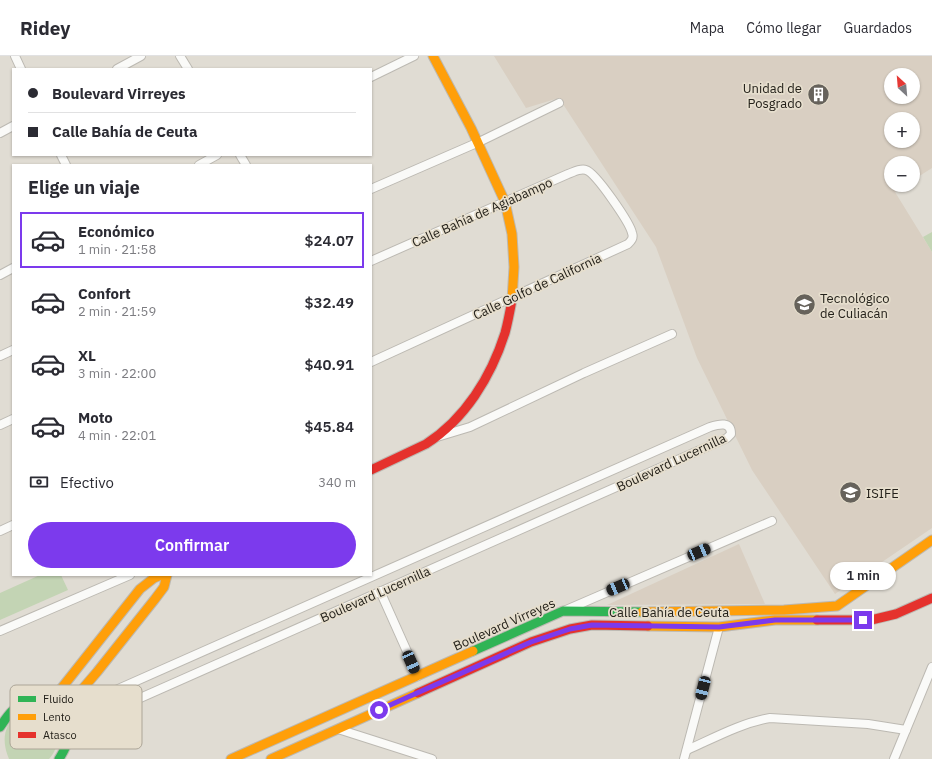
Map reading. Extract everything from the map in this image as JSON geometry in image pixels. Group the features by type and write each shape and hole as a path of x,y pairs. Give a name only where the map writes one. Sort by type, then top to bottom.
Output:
{"street":[{"path":"15,56 21,68"},
{"path":"119,68 141,56"},
{"path":"180,56 187,68"},
{"path":"372,77 414,56"},
{"path":"433,56 480,142 505,202 513,239 514,297 501,349 482,385 461,414 433,439"},
{"path":"372,190 480,142 559,103"},
{"path":"0,133 12,127"},
{"path":"201,164 215,156"},
{"name":"Calle Bahía de Agiabampo","path":"372,261 577,170 586,170 593,174"},
{"name":"Calle Golfo de California","path":"372,362 628,244 632,240 633,235 631,229 593,174"},
{"path":"0,275 12,269"},
{"path":"372,470 403,456 433,439 470,427 672,334"},
{"path":"0,356 12,350"},
{"path":"0,425 12,419"},
{"name":"Boulevard Lucernilla","path":"127,685 710,427 724,424 730,428 731,434 726,438 142,697"},
{"path":"563,611 772,521"},
{"path":"0,531 12,525"},
{"name":"Boulevard Virreyes","path":"231,759 563,611 616,612 784,610 837,606 932,540"},
{"path":"0,631 128,576"},
{"path":"65,685 140,590 159,576"},
{"path":"86,685 156,599 164,587 167,576"},
{"path":"380,591 418,676"},
{"name":"Calle Bahía de Ceuta","path":"338,729 531,642 570,629 592,625 719,627 775,620 871,620 896,614 932,598"},
{"path":"615,625 616,612"},
{"path":"684,759 719,627"},
{"path":"894,759 932,667"},
{"path":"0,727 10,710"},
{"path":"687,750 734,729 758,720 770,718 868,724 906,730"},
{"path":"271,759 338,729 432,759"},
{"path":"59,759 66,749"}],"shaded area":[{"name":"Tecnológico de Culiacán","path":"494,56 932,56 932,168 920,176 920,156 884,156 884,192 895,192 932,252 932,528 835,594 752,470 697,358 656,247 559,98 526,108"},
{"path":"739,544 765,604 607,605"}],"green space":[{"path":"932,232 932,252 923,237"},
{"path":"38,576 61,576 68,590 0,620 0,593"},
{"path":"10,723 10,749 55,749 49,759 9,759 6,751 5,736"}],"traffic: fast":[{"path":"473,651 563,611 642,612"},
{"path":"0,727 10,714"},
{"path":"59,759 65,749"}],"traffic: slow":[{"path":"433,56 471,128 505,202 512,234 514,267 512,300"},
{"path":"642,612 784,610 837,606 932,540"},
{"path":"64,685 140,589 159,576"},
{"path":"86,685 164,587 167,576"},
{"path":"648,626 719,627 775,620 817,620"},
{"path":"231,759 473,651"},
{"path":"271,759 418,693"}],"traffic: jam":[{"path":"372,470 426,444 453,422 475,396 499,349 505,333 512,300"},
{"path":"817,620 871,620 896,614 932,598"},
{"path":"418,693 531,642 570,629 592,625 648,626"}],"place":[{"name":"Unidad de Posgrado","path":"818,95"},
{"name":"Tecnológico de Culiacán","path":"805,305"},
{"name":"ISIFE","path":"850,493"}],"route":[{"path":"379,710 531,642 570,629 592,625 719,627 775,620 863,620"}]}
